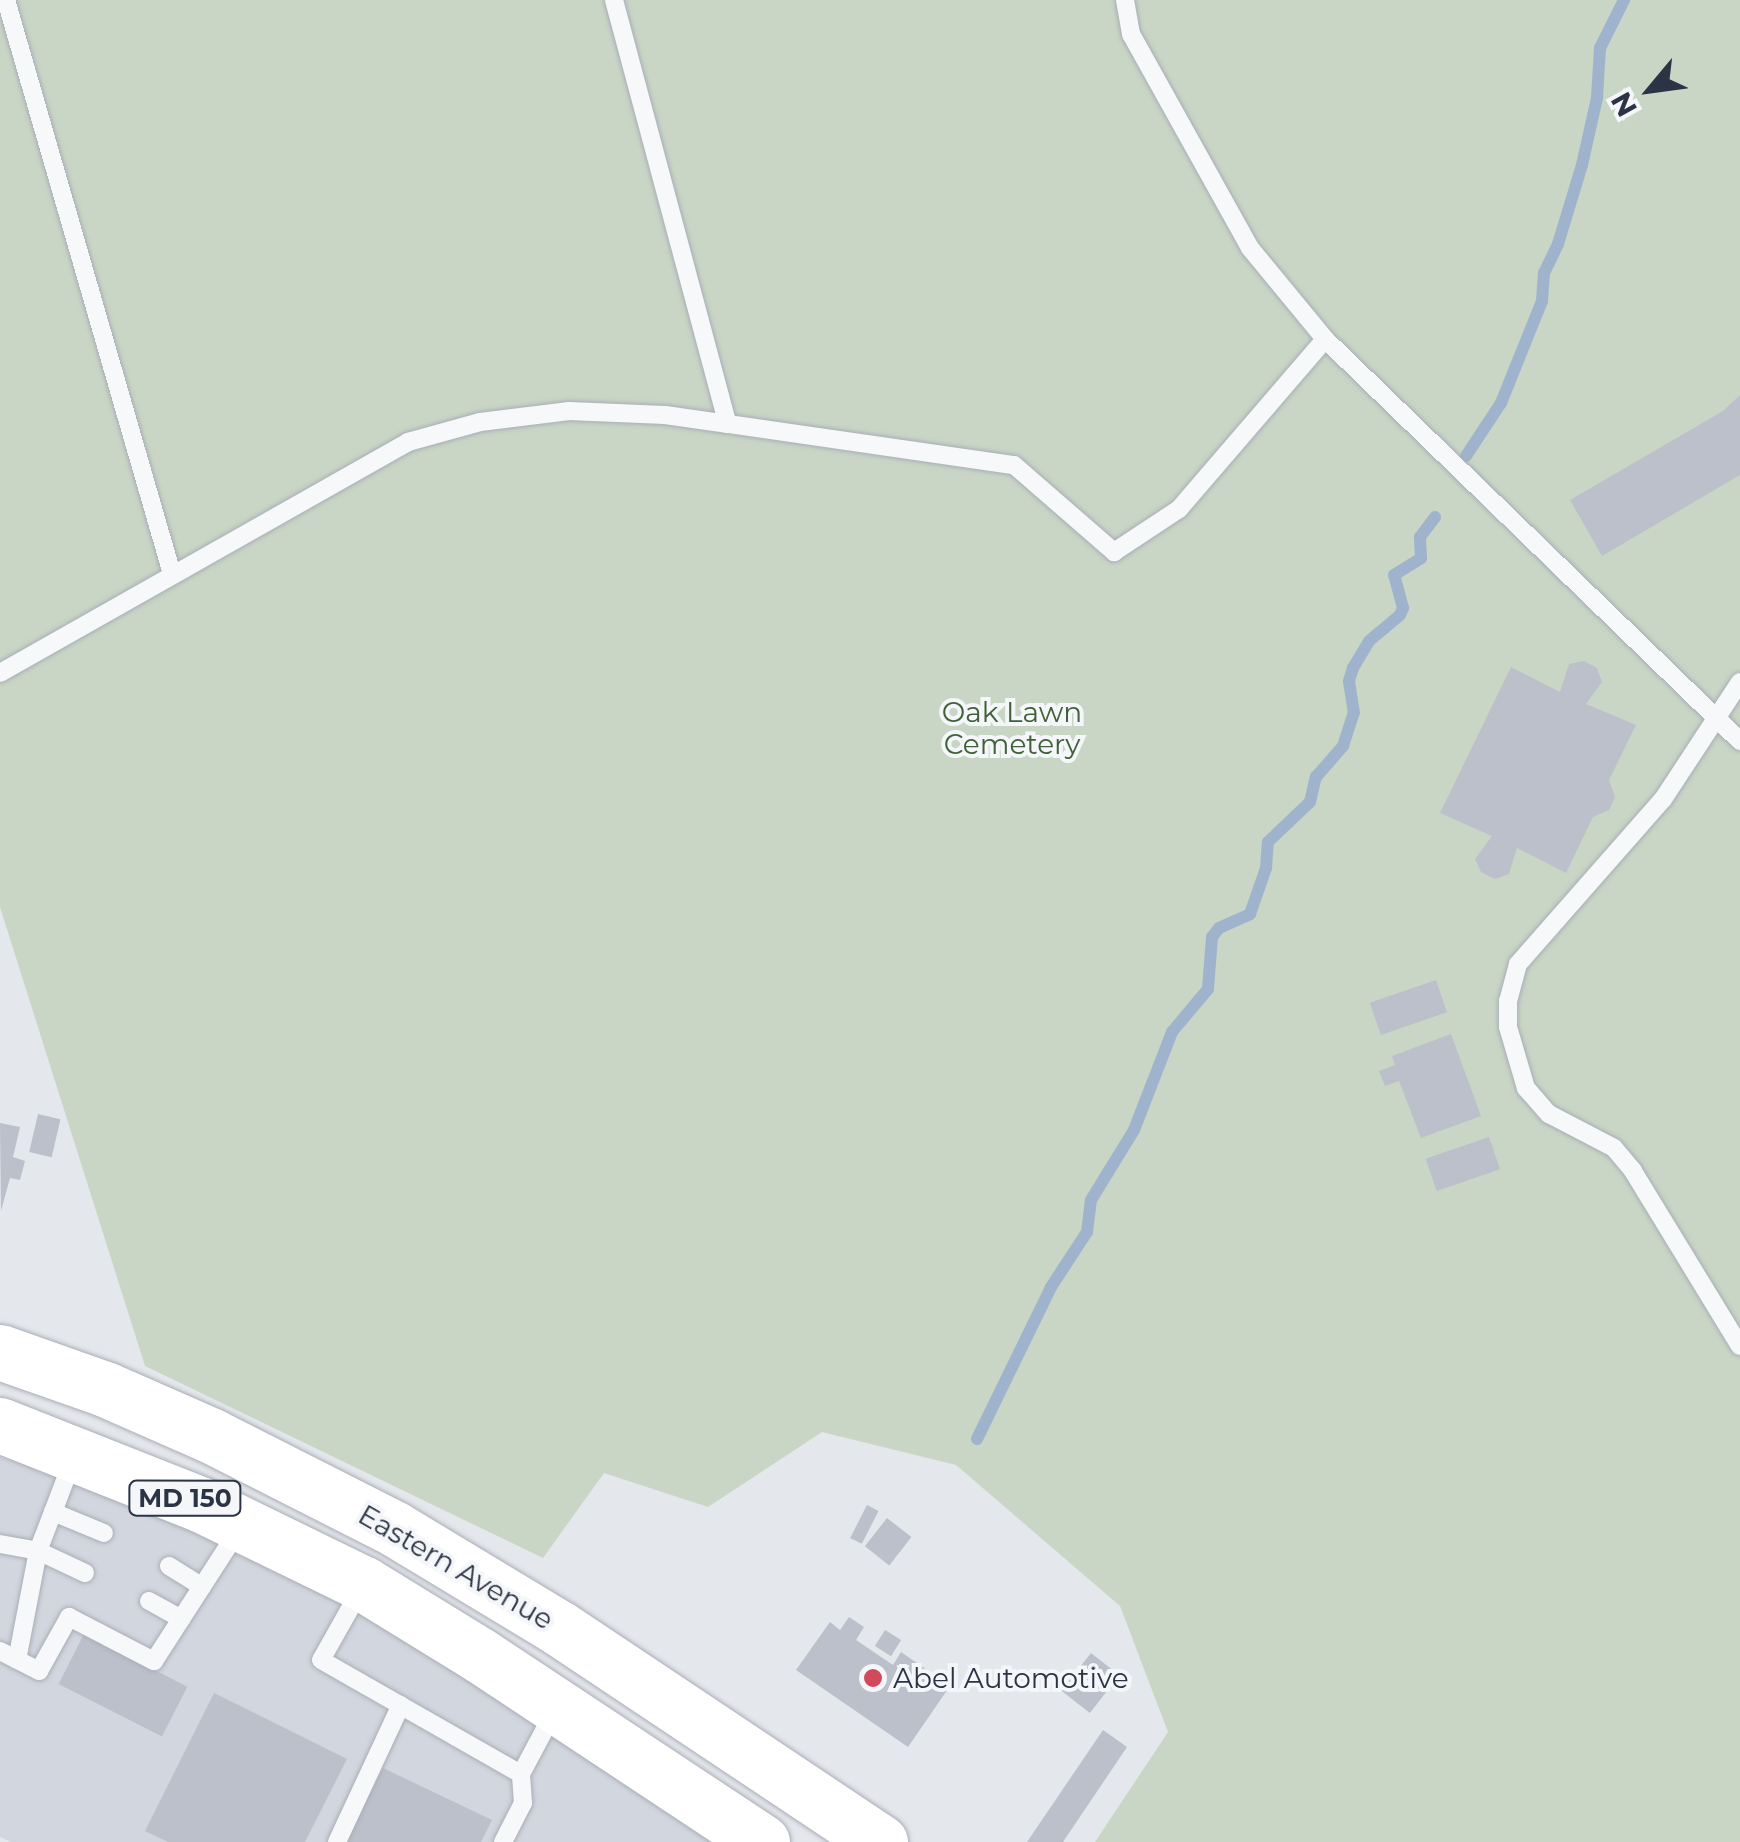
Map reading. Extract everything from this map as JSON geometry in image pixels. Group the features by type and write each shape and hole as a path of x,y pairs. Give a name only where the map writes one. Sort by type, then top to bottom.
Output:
{"main road":[{"name":"Eastern Avenue","path":"0,1352 105,1389 212,1436 395,1529 592,1649 880,1842"},
{"name":"MD 150","path":"0,1425 242,1524 364,1584 557,1705 762,1842"},
{"path":"364,1584 395,1529"}],"lane":[{"path":"6,0 172,574"},
{"path":"614,0 728,424"},
{"path":"1125,0 1131,34 1250,248 1325,339 1740,741"},
{"path":"0,673 408,442 480,422 569,411 665,415 1014,464 1114,552 1179,509 1325,339"},
{"path":"1740,682 1663,799 1518,964 1508,1001 1508,1026 1526,1088 1549,1114 1614,1148 1633,1172 1740,1346"},
{"path":"76,1454 38,1551 9,1656 39,1671 68,1617 154,1660 242,1524"},
{"path":"53,1512 104,1533"},
{"path":"0,1544 38,1551 85,1573"},
{"path":"169,1566 202,1587"},
{"path":"364,1584 321,1660 521,1774"},
{"path":"149,1600 181,1619"},
{"path":"337,1842 401,1705"},
{"path":"503,1842 523,1803 521,1774 557,1705"}],"shaded area":[{"path":"0,1457 71,1480 335,1588 723,1842 11,1842 0,1837"}],"green space":[{"name":"Oak Lawn Cemetery","path":"0,0 1740,0 1740,1842 1095,1842 1168,1732 1120,1606 956,1465 822,1432 708,1507 604,1473 543,1558 145,1366 0,907"}],"building":[{"path":"1740,395 1740,475 1602,556 1570,500 1723,411"},
{"path":"1584,661 1597,668 1602,682 1586,704 1636,725 1609,780 1615,797 1609,810 1593,817 1566,873 1517,848 1509,874 1495,879 1481,872 1475,859 1492,836 1440,813 1511,667 1560,692 1569,664"},
{"path":"1436,980 1447,1012 1381,1035 1370,1003"},
{"path":"1451,1034 1481,1116 1421,1138 1399,1081 1385,1086 1379,1071 1395,1065 1392,1056"},
{"path":"38,1114 60,1119 52,1157 29,1152"},
{"path":"0,1123 20,1127 13,1157 25,1161 20,1180 10,1178 1,1211"},
{"path":"1489,1137 1500,1169 1437,1191 1426,1159"},
{"path":"867,1505 879,1511 862,1544 850,1538"},
{"path":"887,1518 911,1537 889,1565 865,1546"},
{"name":"Abel Automotive","path":"849,1617 864,1627 856,1640 893,1665 901,1652 950,1686 908,1747 796,1670 830,1622 840,1630"},
{"path":"885,1630 901,1640 891,1656 875,1646"},
{"path":"84,1634 187,1687 162,1737 59,1684"},
{"path":"1091,1653 1119,1675 1090,1713 1061,1691"},
{"path":"214,1693 347,1759 305,1842 168,1842 145,1831"},
{"path":"1103,1730 1127,1747 1063,1842 1027,1842"},
{"path":"383,1768 492,1820 481,1842 346,1842"}],"waterway":[{"path":"1466,456 1501,403 1542,301 1544,273 1558,244 1582,165 1597,98 1600,48 1624,0"},
{"path":"977,1439 1051,1287 1087,1232 1091,1200 1134,1130 1172,1032 1208,989 1212,937 1219,928 1250,914 1266,868 1268,842 1310,802 1316,777 1343,746 1354,713 1349,681 1353,668 1369,641 1400,615 1403,608 1394,575 1421,558 1420,537 1435,517"}],"place":[{"name":"Abel Automotive","path":"873,1678"}]}
